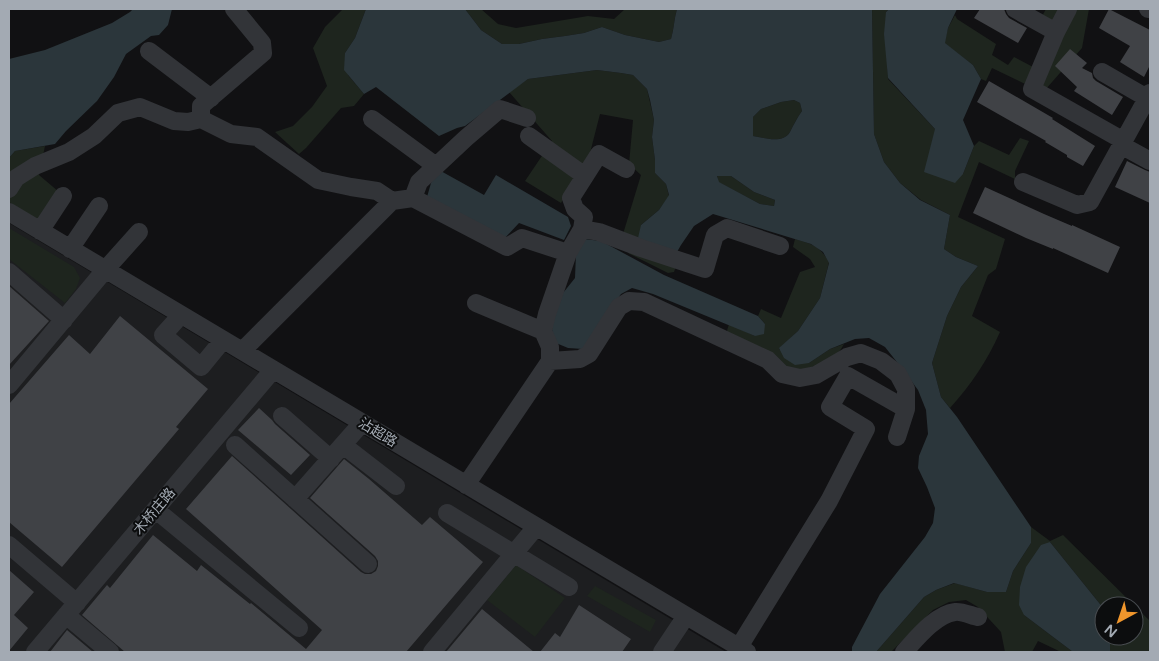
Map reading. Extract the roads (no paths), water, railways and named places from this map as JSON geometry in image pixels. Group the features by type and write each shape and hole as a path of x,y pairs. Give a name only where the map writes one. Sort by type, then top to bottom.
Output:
{"street":[{"path":"201,119 201,106 263,52 262,43 234,9"},
{"path":"1015,9 1056,32"},
{"path":"1068,9 1056,32 1032,89 1150,160"},
{"path":"149,51 211,98"},
{"path":"1023,182 1077,205 1090,202 1149,95 1102,72"},
{"path":"9,189 16,178 34,166 69,152 94,136 118,113 140,107 174,121 188,122 201,119 230,134 257,136 318,180 376,190 392,201"},
{"path":"413,198 419,182 500,109 526,118"},
{"path":"372,120 436,166"},
{"path":"529,136 585,176"},
{"path":"466,485 550,361 550,347 543,331 547,314 568,253 582,229 584,217 575,209 572,198 599,154 626,169"},
{"path":"40,231 63,196"},
{"path":"242,351 392,201 413,198 506,247 522,238 568,253"},
{"path":"70,249 99,206"},
{"name":"沾超路","path":"9,212 743,650"},
{"path":"582,229 599,232 640,248 705,269 715,235 727,228 780,246"},
{"path":"9,385 139,232"},
{"path":"9,272 64,320"},
{"path":"550,361 580,359 589,354 619,307 629,302 644,302 768,360 782,374 800,378 816,375 848,357 861,353 881,361 898,374 906,389 906,409 897,437"},
{"path":"476,303 543,331"},
{"path":"181,315 163,335 200,366 223,340"},
{"name":"木桥庄路","path":"35,652 274,370"},
{"path":"743,650 829,501 866,429 830,407 848,376 906,409"},
{"path":"282,416 331,459"},
{"path":"295,499 362,423"},
{"path":"235,445 368,564"},
{"path":"343,445 396,486"},
{"path":"156,510 299,628"},
{"path":"446,513 568,587"},
{"path":"432,652 536,526"},
{"path":"9,545 72,609 110,652"},
{"path":"904,652 928,627 944,616 956,611 978,618"},
{"path":"669,650 686,616"}]}
